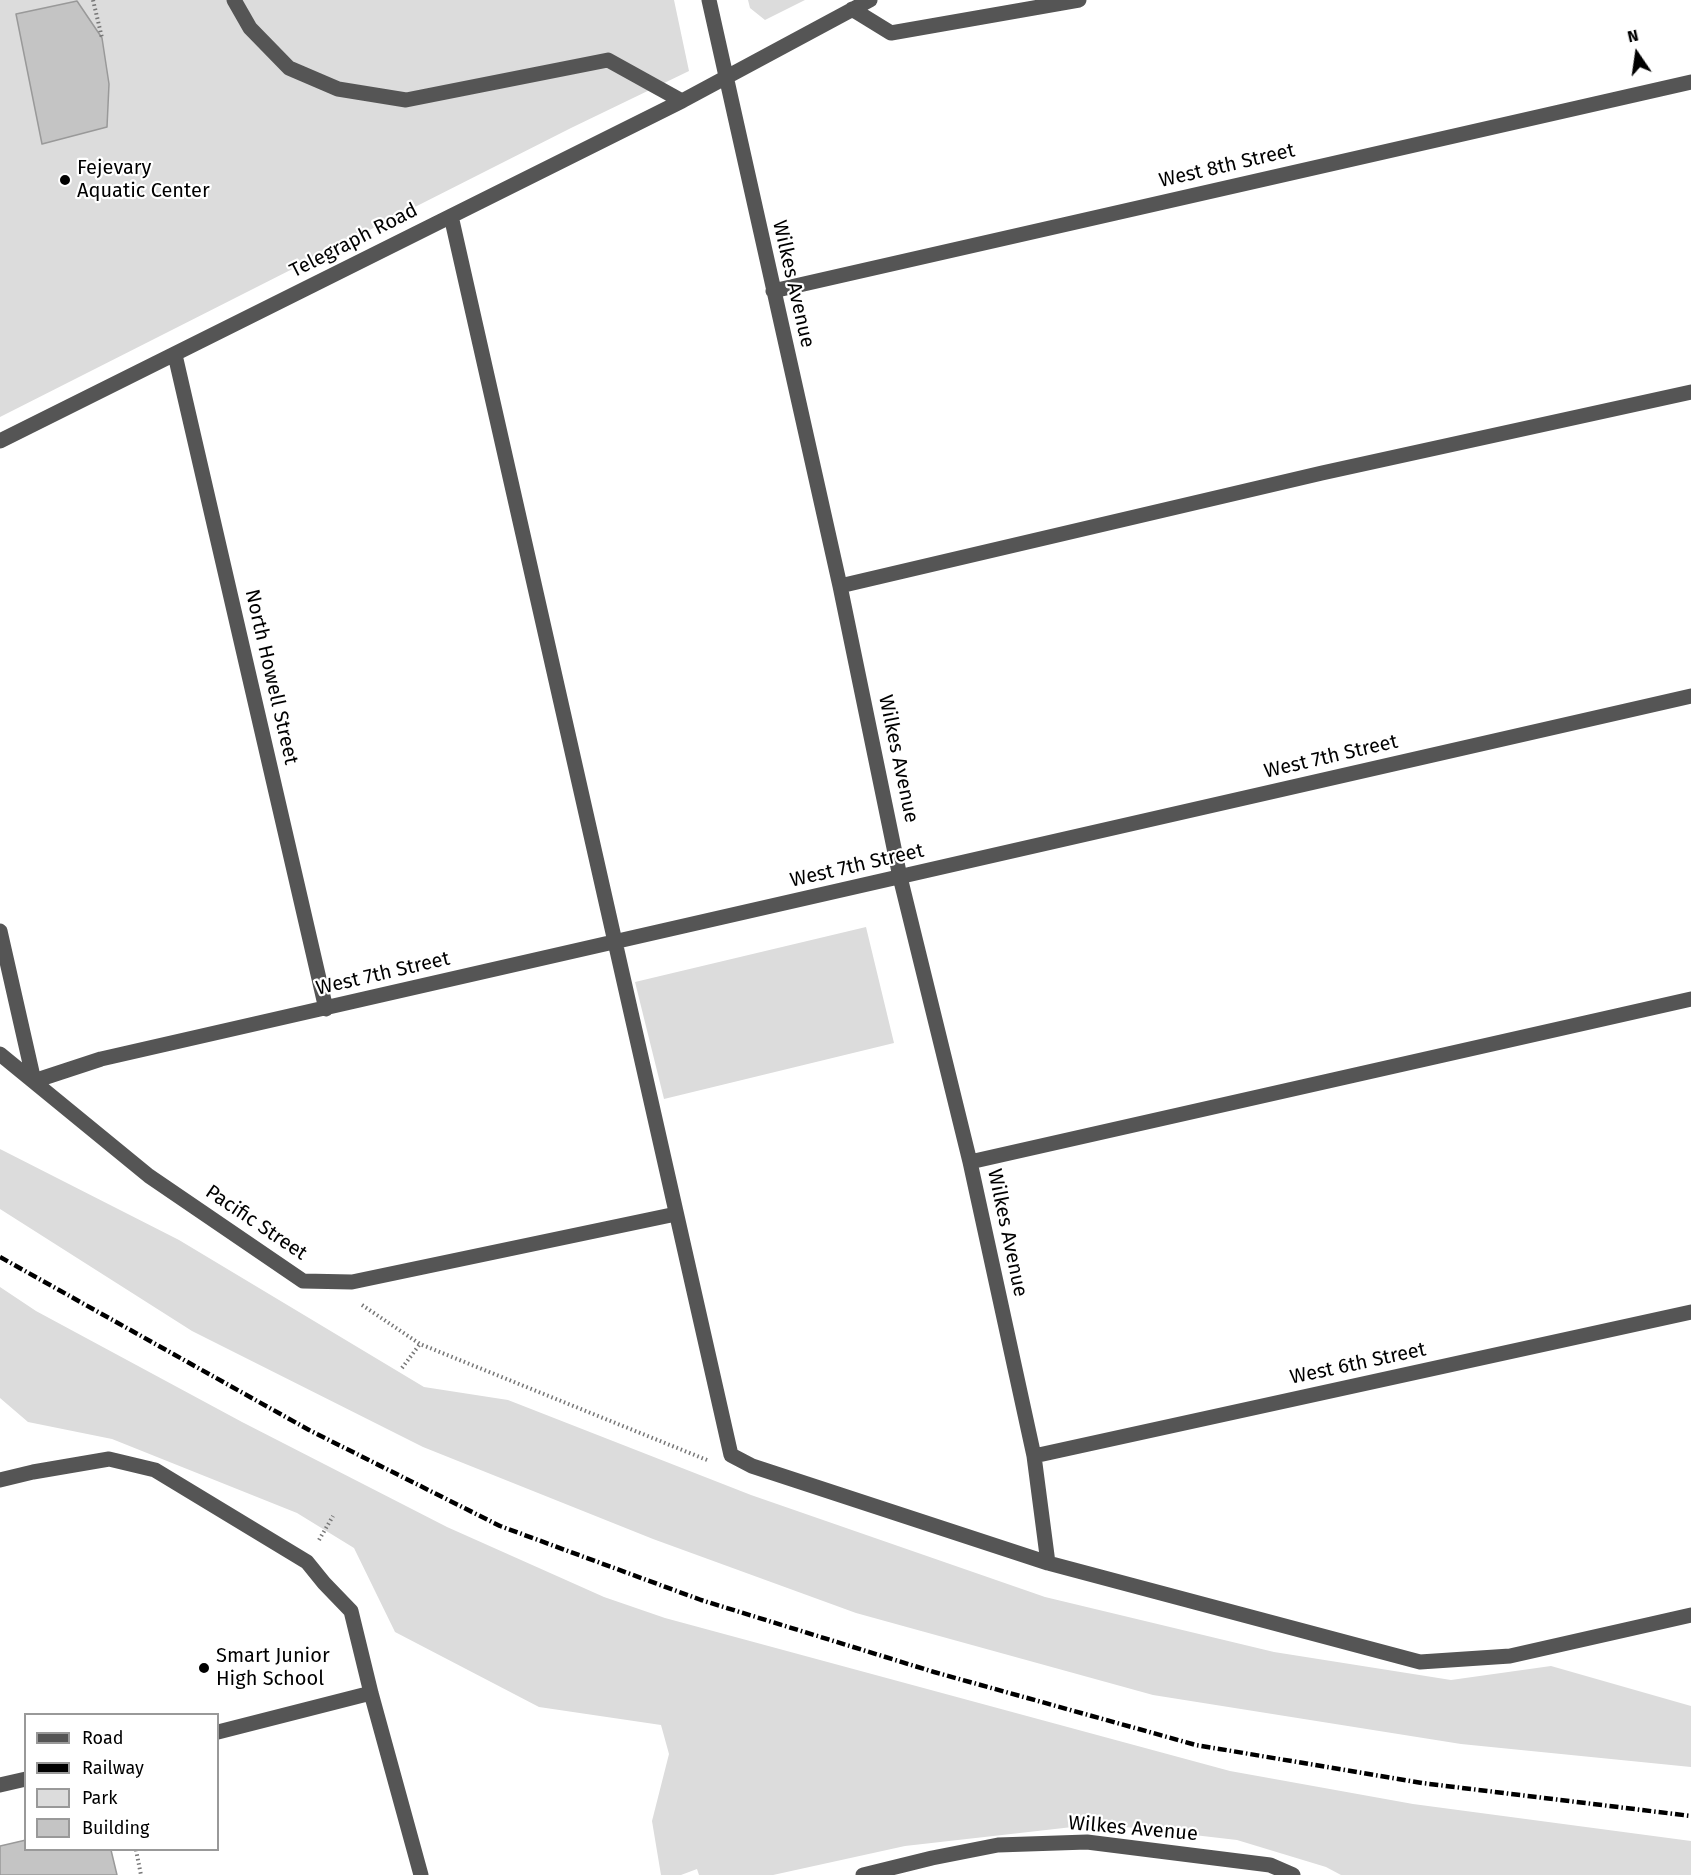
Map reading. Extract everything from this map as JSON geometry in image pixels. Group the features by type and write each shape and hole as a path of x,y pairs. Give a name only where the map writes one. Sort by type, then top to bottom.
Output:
{"street":[{"path":"234,0 250,28 289,68 338,89 406,100 608,60 682,101"},
{"name":"Wilkes Avenue","path":"709,0 840,586 900,877 970,1162 1034,1456 1048,1563"},
{"name":"Telegraph Road","path":"0,441 682,101 870,0"},
{"path":"852,9 891,33 1079,0"},
{"name":"West 8th Street","path":"773,291 1691,82"},
{"path":"451,216 731,1455 752,1466 1048,1563 1420,1662 1510,1656 1691,1614"},
{"name":"North Howell Street","path":"175,354 326,1009"},
{"path":"840,586 1322,473 1691,392"},
{"name":"West 7th Street","path":"34,1081 101,1059 1691,696"},
{"path":"0,931 34,1081"},
{"path":"970,1162 1691,999"},
{"name":"Pacific Street","path":"0,1054 149,1176 303,1281 352,1282 676,1214"},
{"name":"West 6th Street","path":"1034,1456 1691,1312"},
{"path":"0,1480 109,1459 155,1470 307,1562 324,1584 351,1611 421,1875"},
{"path":"219,1732 371,1693"},
{"path":"0,1785 24,1779"},
{"name":"Wilkes Avenue","path":"863,1875 998,1845 1087,1842 1270,1865 1293,1875"}],"path":[{"path":"93,0 102,38"},
{"path":"326,1282 420,1344 712,1462 731,1455"},
{"path":"402,1368 420,1344"},
{"path":"136,1851 141,1875"}],"green space":[{"path":"0,0 674,0 689,71 571,128 0,417"},
{"path":"748,0 805,0 765,20 750,8"},
{"path":"866,927 894,1043 664,1099 635,982"},
{"path":"0,1149 179,1240 424,1387 508,1400 751,1495 1045,1597 1274,1652 1451,1680 1551,1666 1691,1706 1691,1767 1461,1744 1153,1695 856,1613 653,1539 423,1447 192,1331 0,1209"},
{"path":"0,1287 36,1311 242,1422 447,1527 604,1597 665,1618 1230,1771 1413,1804 1691,1841 1691,1875 1341,1875 1326,1867 1237,1840 1099,1824 905,1846 773,1875 699,1875 697,1869 681,1875 661,1875 652,1821 669,1754 661,1725 539,1707 395,1632 354,1548 297,1513 112,1439 28,1422 0,1398"}],"building":[{"path":"77,1 102,38 109,84 107,127 42,144 16,14"},
{"path":"24,1840 24,1851 111,1851 117,1875 0,1875 0,1846"}],"railway":[{"path":"0,1257 309,1430 500,1526 701,1600 934,1672 1196,1745 1422,1783 1691,1816"}],"place":[{"name":"Fejevary Aquatic Center","path":"65,180"},
{"name":"Smart Junior High School","path":"204,1668"}]}
